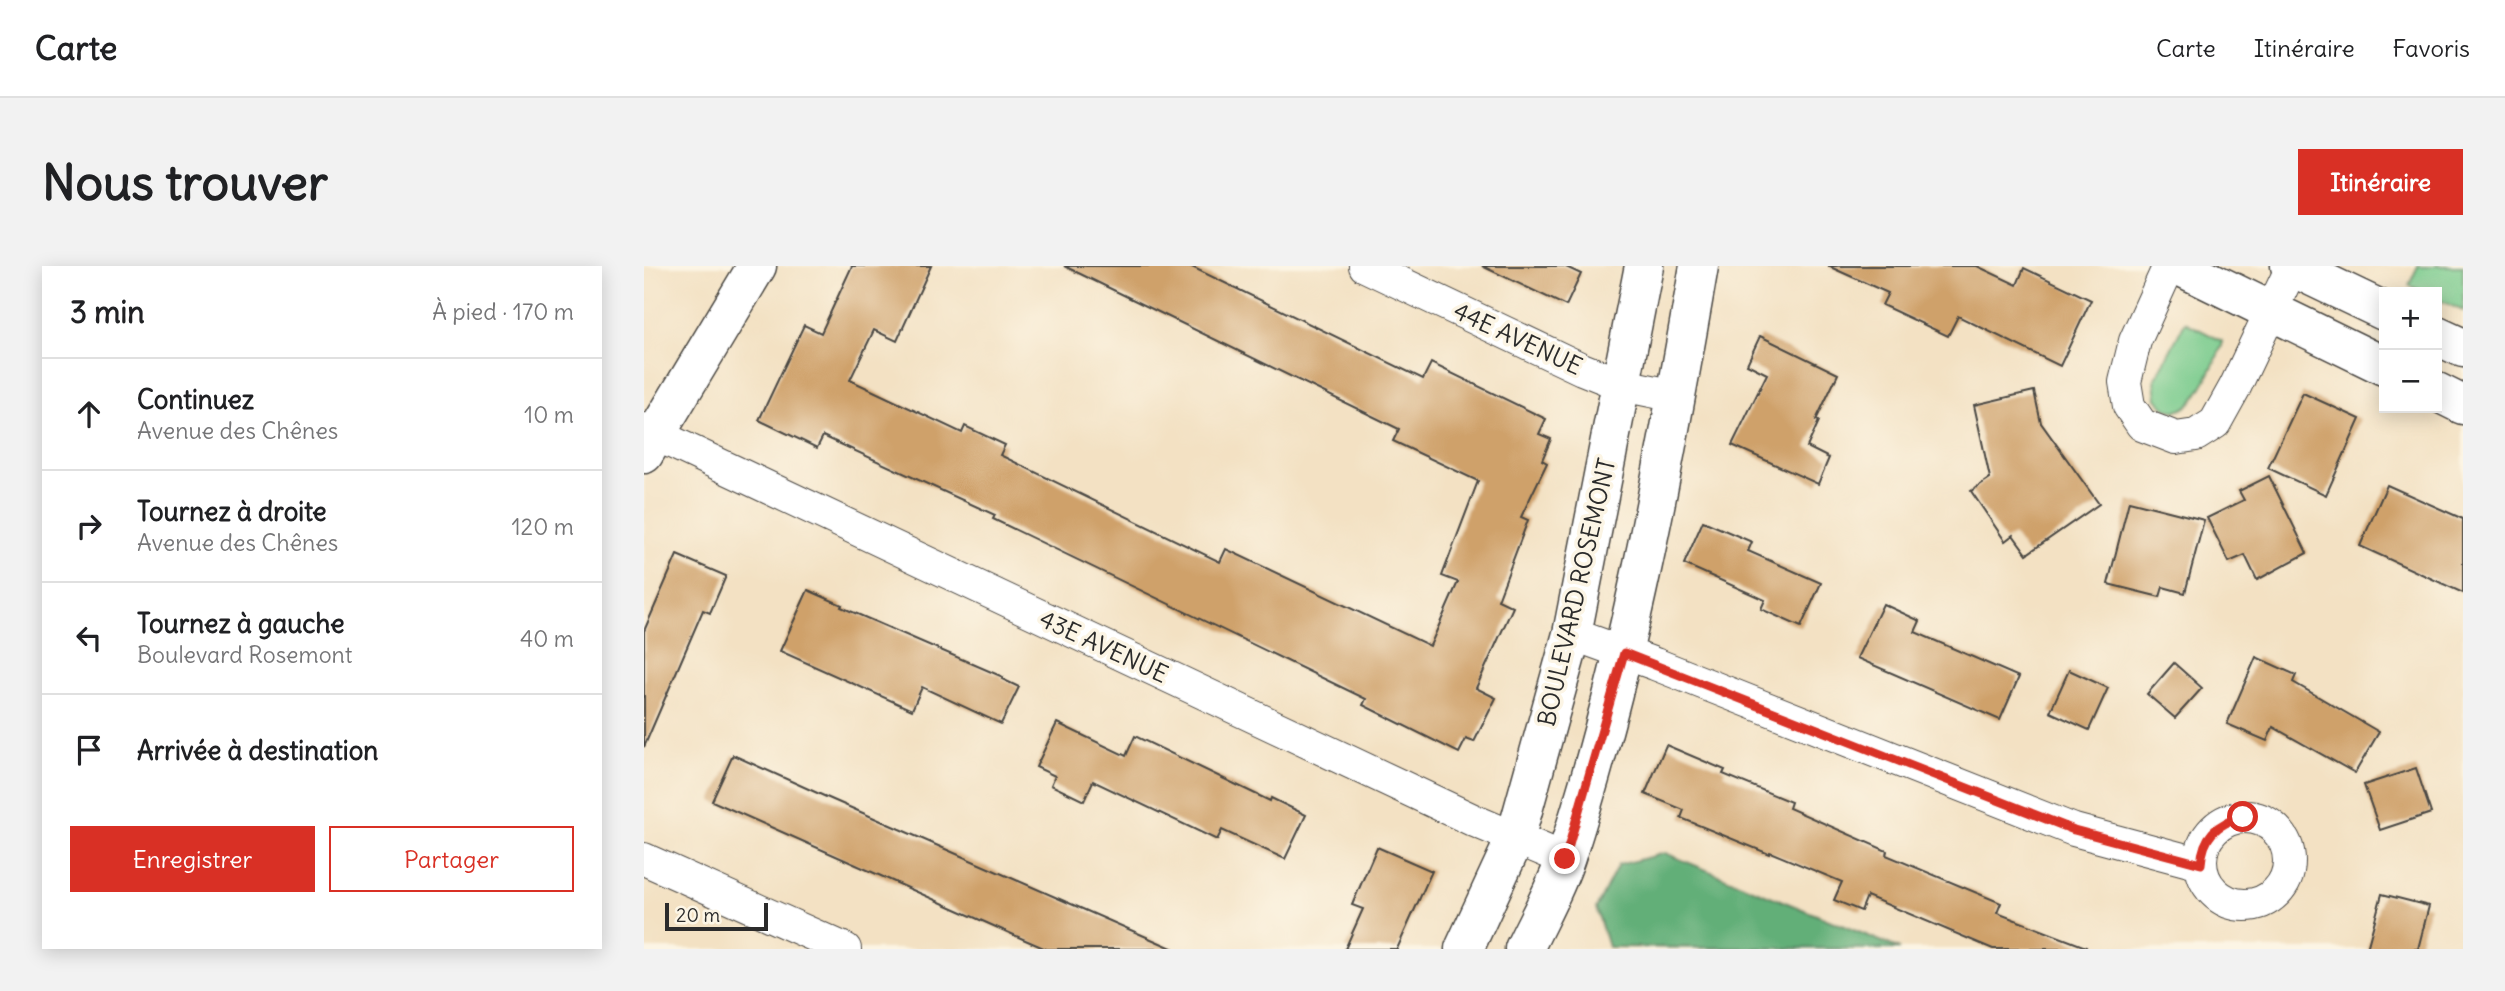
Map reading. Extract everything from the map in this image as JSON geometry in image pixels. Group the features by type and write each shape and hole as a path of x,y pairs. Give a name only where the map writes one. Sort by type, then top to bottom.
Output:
{"main road":[{"path":"648,439 757,266"},
{"name":"BOULEVARD ROSEMONT","path":"1464,949 1515,839 1572,634 1644,266"},
{"path":"1524,949 1565,859 1624,653 1676,396 1699,266"},
{"path":"2179,266 2379,364"},
{"path":"2291,267 2379,309"},
{"path":"2442,338 2463,348"},
{"path":"2442,394 2463,405"}],"street":[{"name":"44E AVENUE","path":"1365,266 1582,369 1622,385 1676,396"},
{"path":"2169,266 2135,341 2125,382 2129,406 2142,425 2176,438 2196,435 2215,423 2235,387 2291,267"},
{"name":"43E AVENUE","path":"648,439 1515,839 1565,859"},
{"path":"1572,634 2074,830 2201,864"},
{"path":"644,859 845,949"}],"green space":[{"path":"2418,266 2463,266 2463,311 2442,301 2442,287 2409,285"},
{"path":"2185,322 2222,341 2222,346 2197,395 2188,405 2178,410 2168,409 2157,399 2155,380"},
{"path":"1665,853 1900,949 1608,947 1596,908 1618,865"}],"building":[{"path":"852,266 931,266 897,341 874,330 850,380 962,433 965,426 1005,445 1000,455 1220,562 1226,549 1430,646 1458,582 1442,576 1478,481 1393,441 1399,429 1064,266 1190,266 1423,379 1431,363 1546,419 1539,434 1551,439 1542,460 1547,463 1521,517 1528,520 1498,600 1513,607 1476,688 1496,698 1474,742 1466,739 1459,753 1363,705 1366,699 993,519 995,515 823,436 817,448 759,420 804,325 821,333"},
{"path":"1482,266 1564,266 1581,274 1566,306"},
{"path":"1828,266 1977,266 2017,285 2024,268 2091,300 2060,366 1958,316 1948,336 1882,305 1888,293"},
{"path":"1760,336 1838,374 1816,420 1819,421 1807,447 1829,458 1818,484 1732,445 1767,374 1747,364"},
{"path":"2034,391 2041,423 2099,504 2027,554 2013,535 2005,541 1971,491 1990,478 1974,405"},
{"path":"2303,393 2360,419 2326,495 2268,468"},
{"path":"2269,476 2307,553 2257,580 2245,555 2229,562 2207,518 2244,500 2239,491"},
{"path":"2387,485 2463,519 2463,593 2360,546"},
{"path":"2129,501 2204,520 2185,593 2163,587 2160,597 2108,584"},
{"path":"1703,521 1752,542 1748,551 1821,583 1801,627 1761,609 1765,600 1684,564"},
{"path":"677,555 726,576 710,613 703,610 644,747 644,631"},
{"path":"808,590 1003,677 1002,679 1019,687 1001,724 922,687 912,710 780,651"},
{"path":"1883,604 1920,621 1915,632 2019,677 2000,720 1857,658"},
{"path":"2256,657 2296,675 2293,682 2379,732 2355,773 2273,727 2267,741 2227,724"},
{"path":"2174,663 2202,688 2175,718 2147,694"},
{"path":"2069,670 2108,688 2089,730 2050,712"},
{"path":"1057,723 1126,756 1135,736 1270,801 1271,798 1306,815 1285,859 1222,830 1217,840 1093,781 1084,801 1051,785 1055,776 1036,767"},
{"path":"1666,745 1725,770 1723,774 1791,802 1789,808 1887,851 1886,855 2001,903 1997,913 2086,947 1993,949 1867,896 1861,911 1834,900 1842,882 1681,818 1684,810 1645,794"},
{"path":"733,755 1174,949 1046,949 1023,939 712,801"},
{"path":"2416,768 2431,813 2380,830 2364,785"},
{"path":"1377,847 1432,871 1397,949 1345,949 1363,909 1352,905"},
{"path":"2382,894 2429,906 2418,949 2367,949"}],"route":[{"path":"1565,859 1624,653 2074,830 2201,864 2207,837 2229,820 2243,817"}]}
